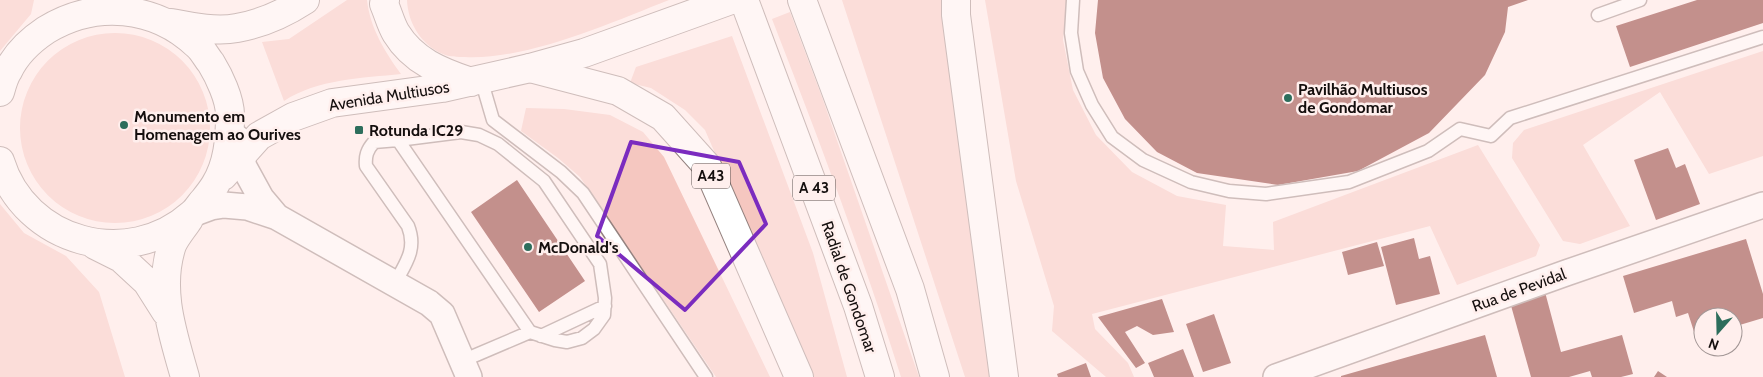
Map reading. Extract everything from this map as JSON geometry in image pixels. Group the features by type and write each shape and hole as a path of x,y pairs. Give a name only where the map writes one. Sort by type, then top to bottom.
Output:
{"main road":[{"path":"0,92 8,70 50,18 57,0"},
{"path":"30,41 61,20 97,9 124,5 169,23 197,28 235,28 262,21 305,0"},
{"path":"385,0 384,4 396,33 414,55 442,73 476,80"},
{"name":"Avenida Multiusos","path":"192,214 259,136 287,120 332,103 442,88 530,68 584,53 731,0"},
{"name":"Radial de Gondomar","path":"744,0 858,306 880,377"},
{"path":"802,0 910,289 935,377"},
{"path":"956,0 957,25 1004,377"},
{"path":"169,23 199,46 220,77 230,113 229,150 216,185"},
{"name":"A43","path":"530,68 618,91 663,116 707,166 799,377"},
{"path":"0,161 5,177 26,207 55,230 121,258 147,282 167,313"},
{"path":"89,243 126,244 135,242 162,234 192,214"},
{"path":"185,377 167,313 165,280 173,244 192,214"}],"street":[{"path":"230,113 244,167 261,198 277,217"},
{"path":"192,214 211,207 224,205 247,207 277,217 396,283 429,303 442,314 466,369"},
{"name":"Rua de Pevidal","path":"1276,377 1763,205"}],"lane":[{"path":"1073,0 1071,33 1077,71 1092,105 1112,137 1143,160 1191,182 1229,191 1266,194 1349,182 1428,151 1460,130 1491,136 1510,118 1763,37"},
{"path":"1598,15 1640,0"},
{"path":"476,80 493,120 561,172 582,193 706,377"},
{"path":"396,283 410,252 413,237 408,226 366,166 365,157 368,149 374,142 461,132 479,135 498,144 544,181 600,264 606,298 604,315 594,329 582,338 567,342 536,334 398,140"},
{"path":"466,369 536,334 605,306"}],"highlighted area":[{"path":"631,142 739,162 766,224 685,310 597,236"}],"shaded area":[{"path":"0,0 34,0 31,14 0,51"},
{"path":"347,0 367,0 371,20 379,39 401,74 356,78 326,84 311,88 284,101 262,42 289,39"},
{"path":"407,0 669,0 595,29 542,46 515,53 454,57 435,50 422,39 413,25"},
{"path":"842,0 941,0 973,213 992,377 965,377"},
{"path":"985,0 1067,0 1063,40 1073,90 1096,135 1132,172 1177,196 1226,205 1223,246 1274,250 1273,222 1478,145 1540,245 1536,256 1457,285 1430,226 1092,314 1095,329 1128,363 1134,377 1106,377 1052,331 1054,306 1016,181"},
{"path":"790,12 823,100 919,377 901,377 840,197 772,19"},
{"path":"124,33 152,40 183,60 203,91 209,109 209,147 203,165 183,196 152,216 134,222 106,223 96,222 70,212 54,202 41,189 27,165 21,147 20,119 21,109 31,83 41,67 54,54 78,40 96,34"},
{"path":"732,36 813,253 847,377 812,377 705,130 685,110 651,88 630,83 636,67"},
{"path":"1763,51 1763,156 1709,174 1660,92 1583,145 1630,226 1580,244 1563,241 1512,158 1513,143 1524,130"},
{"path":"526,108 564,109 610,115 643,132 664,157 770,377 716,377 580,177 521,131"},
{"path":"0,204 24,233 66,256 99,292 125,377 0,377"}],"building":[{"name":"Pavilhão Multiusos de Gondomar","path":"1098,0 1528,0 1508,7 1505,32 1485,75 1429,133 1358,171 1278,185 1197,173 1157,152 1125,119 1103,78 1095,33"},
{"path":"1697,0 1763,0 1763,23 1630,67 1616,26"},
{"path":"1668,148 1676,168 1685,164 1700,204 1656,220 1634,160"},
{"name":"McDonald's","path":"517,180 585,281 539,312 471,212"},
{"path":"1414,238 1419,259 1430,256 1440,294 1396,305 1381,247"},
{"path":"1746,239 1763,294 1763,318 1743,324 1743,307 1693,307 1693,329 1688,313 1676,317 1672,301 1634,313 1623,276"},
{"path":"1377,242 1384,266 1348,275 1342,252"},
{"path":"1545,292 1561,352 1622,335 1633,374 1621,377 1592,377 1590,371 1569,377 1531,377 1510,302"},
{"path":"1162,299 1174,332 1153,335 1137,326 1125,332 1145,363 1136,368 1098,317"},
{"path":"1214,314 1231,363 1203,372 1186,324"},
{"path":"1485,335 1497,377 1341,377 1341,376"},
{"path":"1183,349 1194,377 1154,377 1148,363"},
{"path":"1086,363 1091,377 1058,377 1057,374"},
{"path":"1658,371 1667,377 1654,377"}],"place":[{"name":"Pavilhão Multiusos de Gondomar","path":"1288,98"},
{"name":"Monumento em Homenagem ao Ourives","path":"124,125"},
{"name":"Rotunda IC29","path":"359,130"},
{"name":"McDonald's","path":"528,247"}]}
